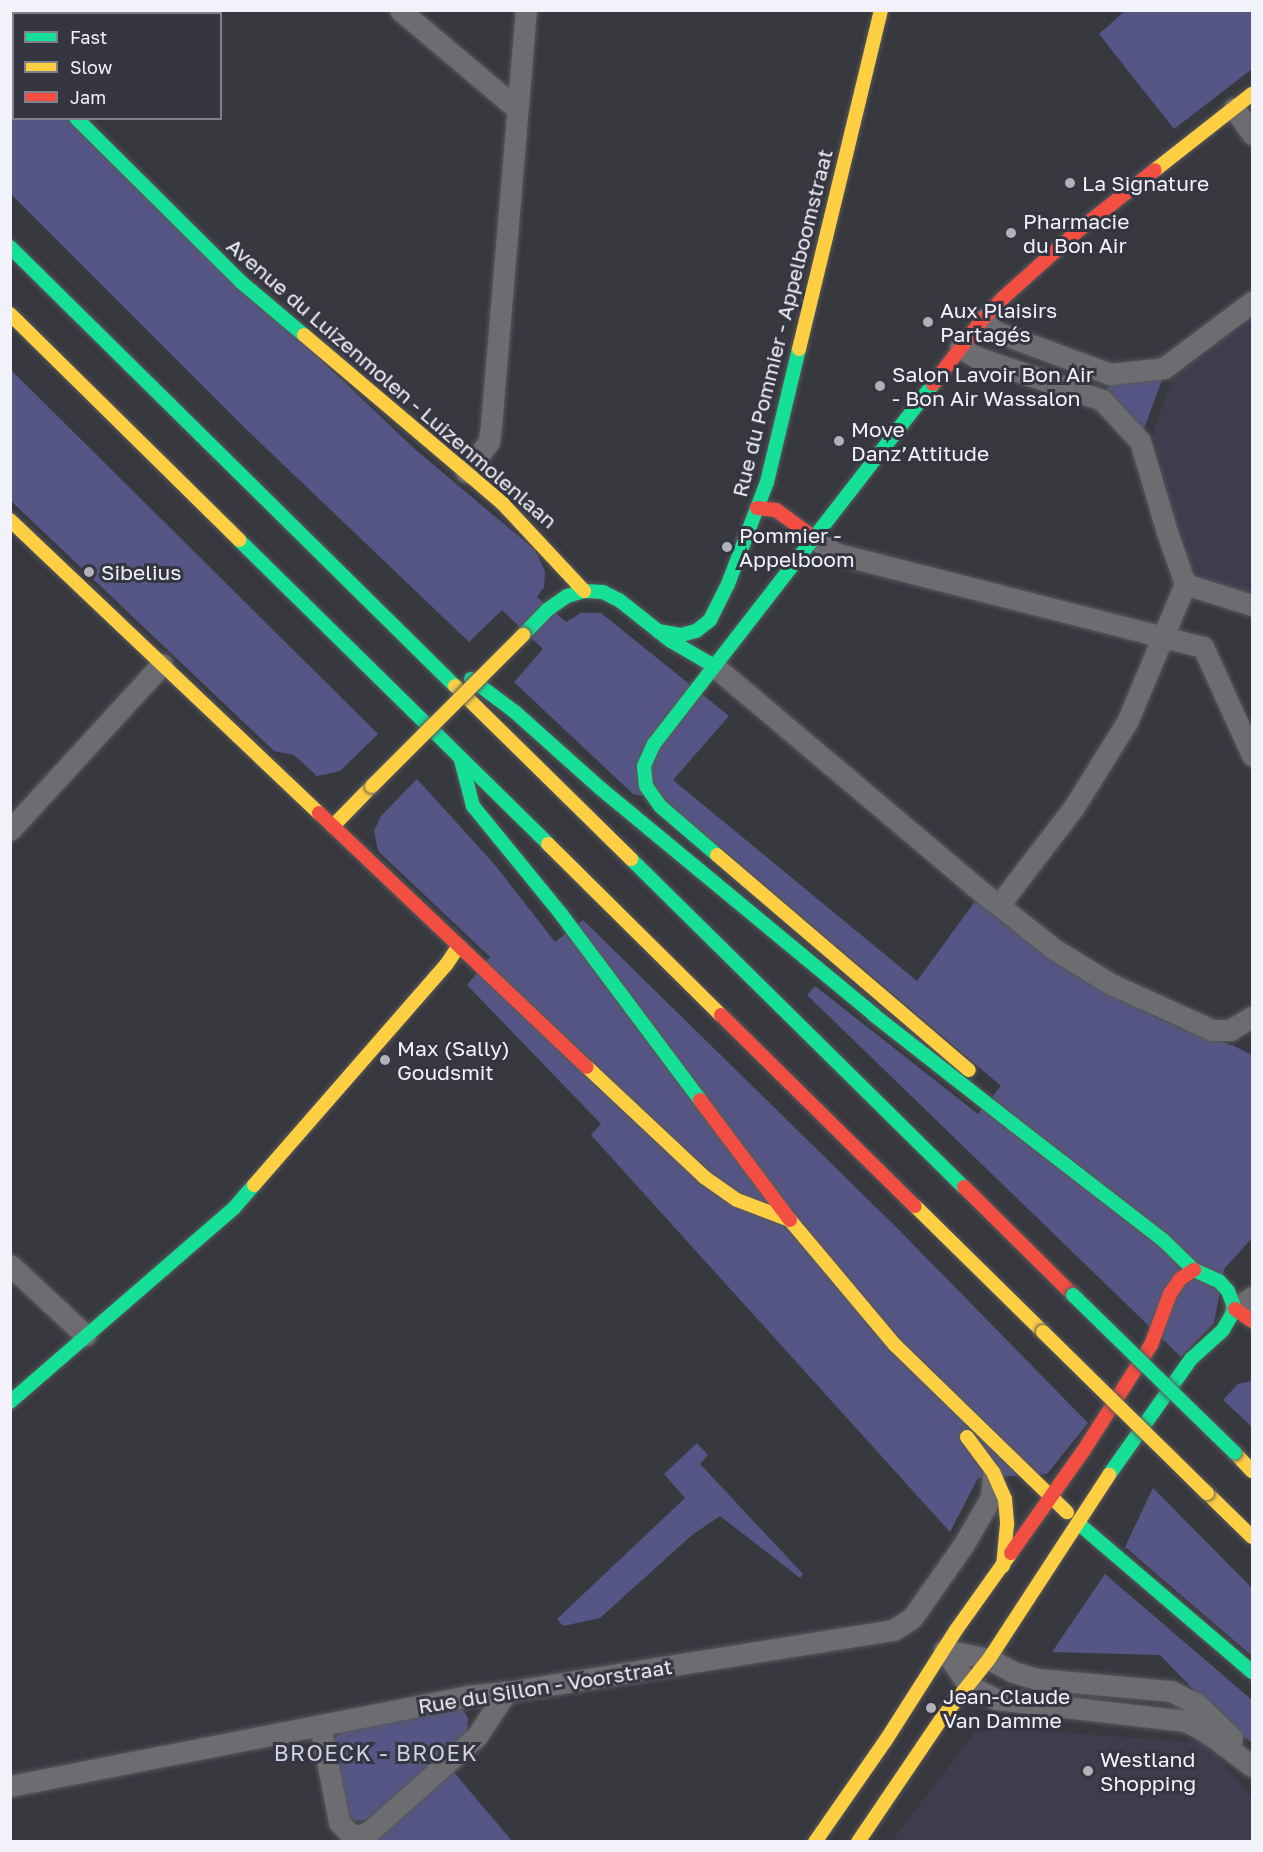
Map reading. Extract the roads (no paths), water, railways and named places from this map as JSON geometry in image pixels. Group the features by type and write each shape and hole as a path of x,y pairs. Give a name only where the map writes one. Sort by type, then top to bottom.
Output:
{"main road":[{"name":"Rue du Pommier - Appelboomstraat","path":"658,631 681,635 696,631 710,620 728,584 757,508 782,424 881,10"},
{"path":"1013,1124 976,1077 689,833 648,792 643,777 648,755 960,347 1003,297 1080,229 1252,94"},
{"name":"Avenue du Luizenmolen - Luizenmolenlaan","path":"78,120 241,282 466,472 527,527 584,591"},
{"path":"10,247 1252,1471"},
{"path":"10,314 1252,1538"},
{"path":"757,508 776,510 813,537"},
{"path":"10,520 704,1177 737,1200 789,1220"},
{"path":"333,826 547,610 567,596 584,591 603,592 619,600 658,631 714,666"},
{"path":"372,604 515,712 600,788 709,876 798,953 1163,1240 1194,1270 1219,1281 1244,1315 1223,1330 1191,1359 1110,1473 1079,1524 989,1659 942,1718 858,1842"},
{"path":"461,758 473,806 561,914 789,1220 847,1291 945,1396 1079,1524 1252,1672"},
{"path":"10,1402 85,1335 234,1209 446,965 459,946"},
{"path":"815,1842 886,1740 944,1650 1053,1497 1151,1345 1170,1294 1180,1279 1194,1270"},
{"path":"945,1396 960,1429 993,1472 1005,1499 1007,1524 1003,1567"}],"street":[{"path":"400,10 517,109"},
{"path":"466,472 489,441 491,426 526,10"},
{"path":"1234,108 1252,134"},
{"path":"982,320 997,332 1110,374 1164,368 1252,302"},
{"path":"960,347 976,357 1102,400 1140,441 1185,584 1127,722 1074,807 999,905"},
{"path":"813,537 834,553 1203,647 1208,652 1252,755"},
{"path":"1185,584 1252,605"},
{"path":"10,831 162,664"},
{"path":"714,666 999,905 1064,955 1111,984 1177,1016 1220,1032 1235,1028 1252,1017"},
{"path":"10,1264 85,1335"},
{"path":"1244,1315 1252,1297"},
{"name":"Rue du Sillon - Voorstraat","path":"10,1786 468,1696 871,1635 899,1627 912,1618 923,1604 976,1525 991,1497 993,1472"},
{"path":"944,1650 989,1659 1013,1672 1038,1679 1171,1692 1184,1696 1197,1704 1237,1742 1249,1762"},
{"path":"944,1650 969,1686 996,1699 1186,1721 1249,1762"},
{"path":"320,1725 339,1822 349,1838 370,1831 477,1736 506,1692"}],"place":[{"name":"La Signature","path":"1070,183"},
{"name":"Pharmacie du Bon Air","path":"1011,233"},
{"name":"Aux Plaisirs Partagés","path":"928,322"},
{"name":"Salon Lavoir Bon Air - Bon Air Wassalon","path":"880,386"},
{"name":"Move Danz’Attitude","path":"839,441"},
{"name":"Pommier - Appelboom","path":"727,547"},
{"name":"Sibelius","path":"89,572"},
{"name":"Max (Sally) Goudsmit","path":"385,1060"},
{"name":"Jean-Claude Van Damme","path":"931,1708"},
{"name":"Westland Shopping","path":"1088,1771"}],"district":[{"name":"BROECK - BROEK","path":"376,1753"}]}
